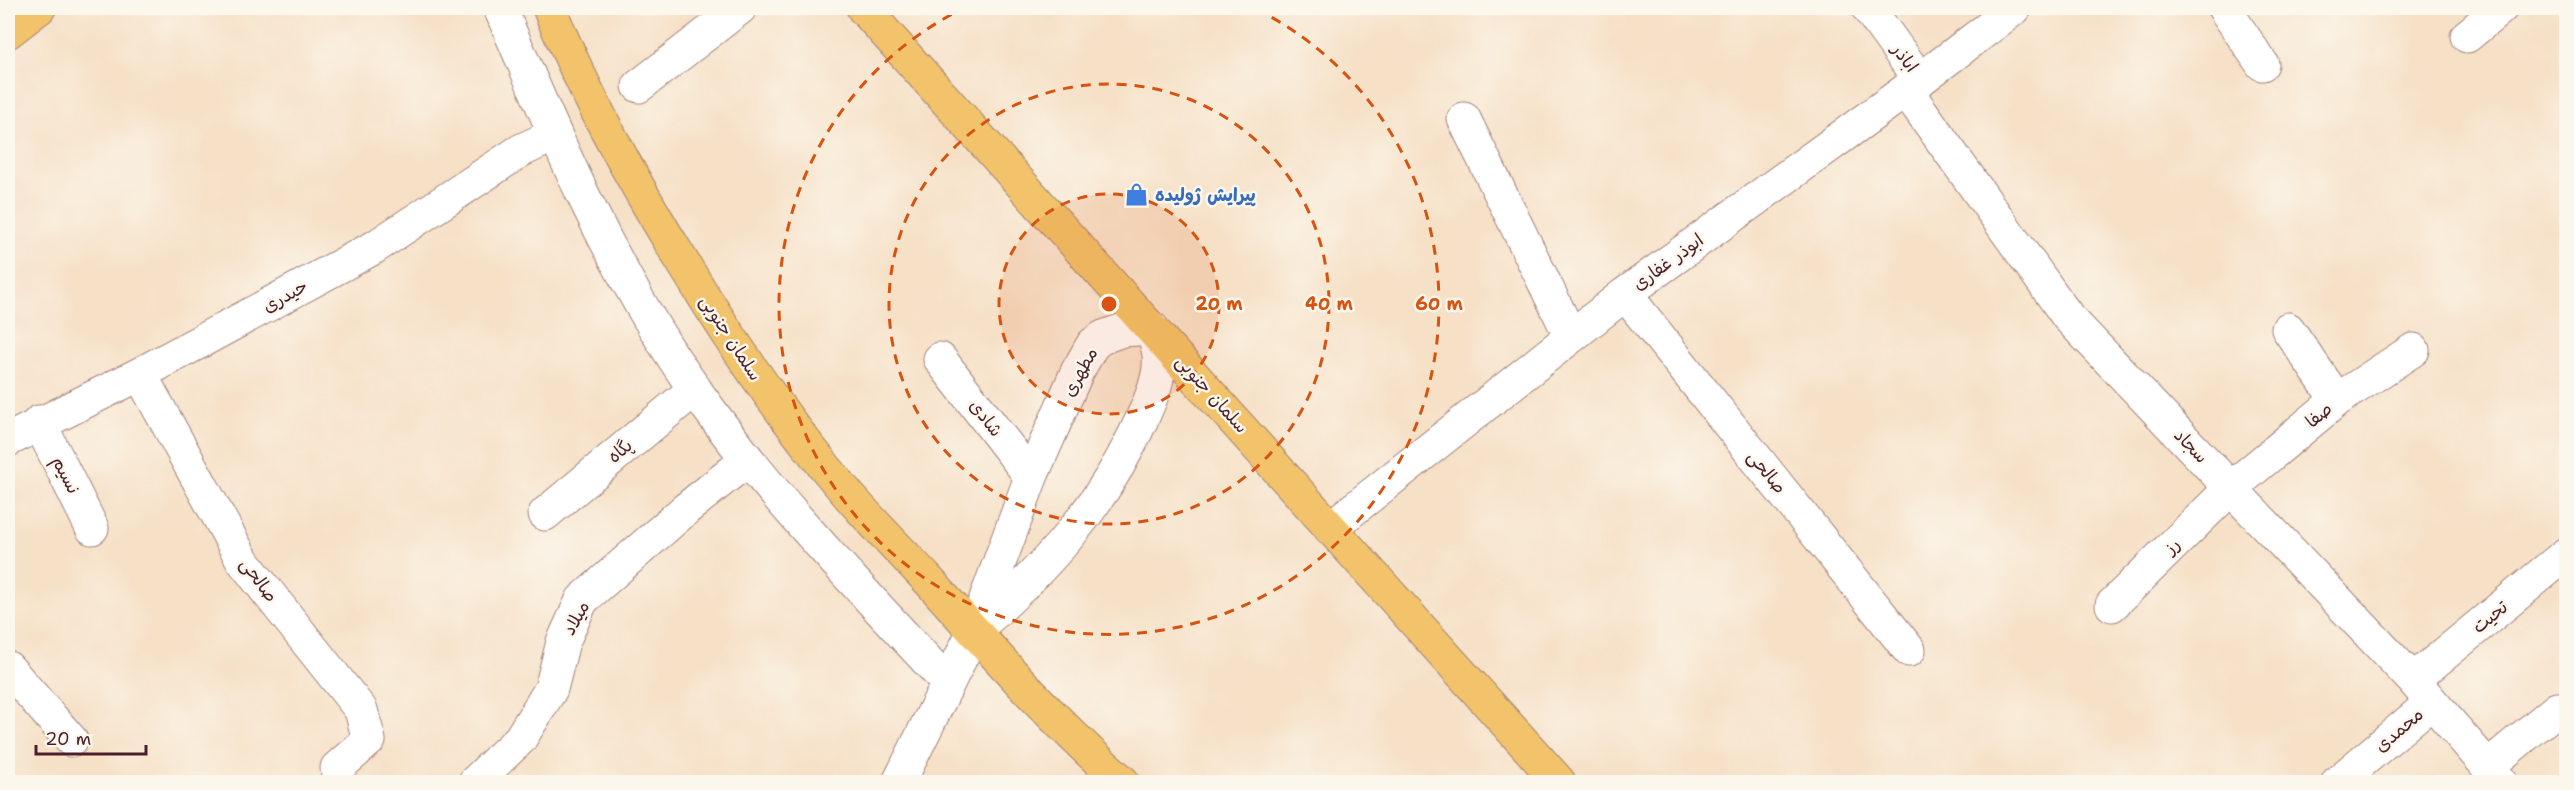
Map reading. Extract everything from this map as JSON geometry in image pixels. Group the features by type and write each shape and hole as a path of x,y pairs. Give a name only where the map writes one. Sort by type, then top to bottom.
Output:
{"main road":[{"path":"8,32 39,8"},
{"name":"سلمان جنوبی","path":"549,8 597,115 617,153 728,336 767,392 840,486 1092,756 1123,783"},
{"name":"سلمان جنوبی","path":"863,8 1559,783"}],"street":[{"path":"500,8 554,135 627,279 695,389 747,460 948,683"},
{"path":"639,86 740,8"},
{"name":"اباذر","path":"1868,8 1913,85"},
{"name":"ابوذر غفاری","path":"1330,528 1624,294 1913,85 2014,8"},
{"path":"2224,8 2262,64"},
{"path":"2467,36 2500,8"},
{"name":"سجاد","path":"1913,85 2068,317 2422,691 2494,775"},
{"path":"1464,119 1571,337"},
{"name":"حیدری","path":"8,440 39,422 140,374 375,247 520,152 554,135"},
{"name":"صالحی","path":"1624,294 1909,650"},
{"name":"مطهری","path":"899,783 974,632 1031,477 1077,372 1093,344 1103,337 1123,330 1152,328 1159,356 1152,396 1118,466 1086,517 1050,560 974,632"},
{"path":"2288,329 2337,400"},
{"name":"صفا","path":"2231,488 2337,400 2413,350"},
{"name":"شادی","path":"940,359 1031,477"},
{"name":"صالحی","path":"140,374 243,561 361,711 369,740 337,768"},
{"name":"پگاه","path":"545,514 695,389"},
{"name":"نسیم","path":"39,422 92,528"},
{"name":"میلاد","path":"475,783 520,739 551,688 563,642 582,600 686,509 747,460"},
{"name":"رز","path":"2112,604 2231,488"},
{"name":"تحیت","path":"2422,691 2566,554"},
{"path":"8,668 71,740"},
{"name":"محمدی","path":"2338,783 2422,691"},
{"path":"2494,775 2557,709"}],"place":[{"name":"پیرایش ژولیده","path":"1137,195"}]}
